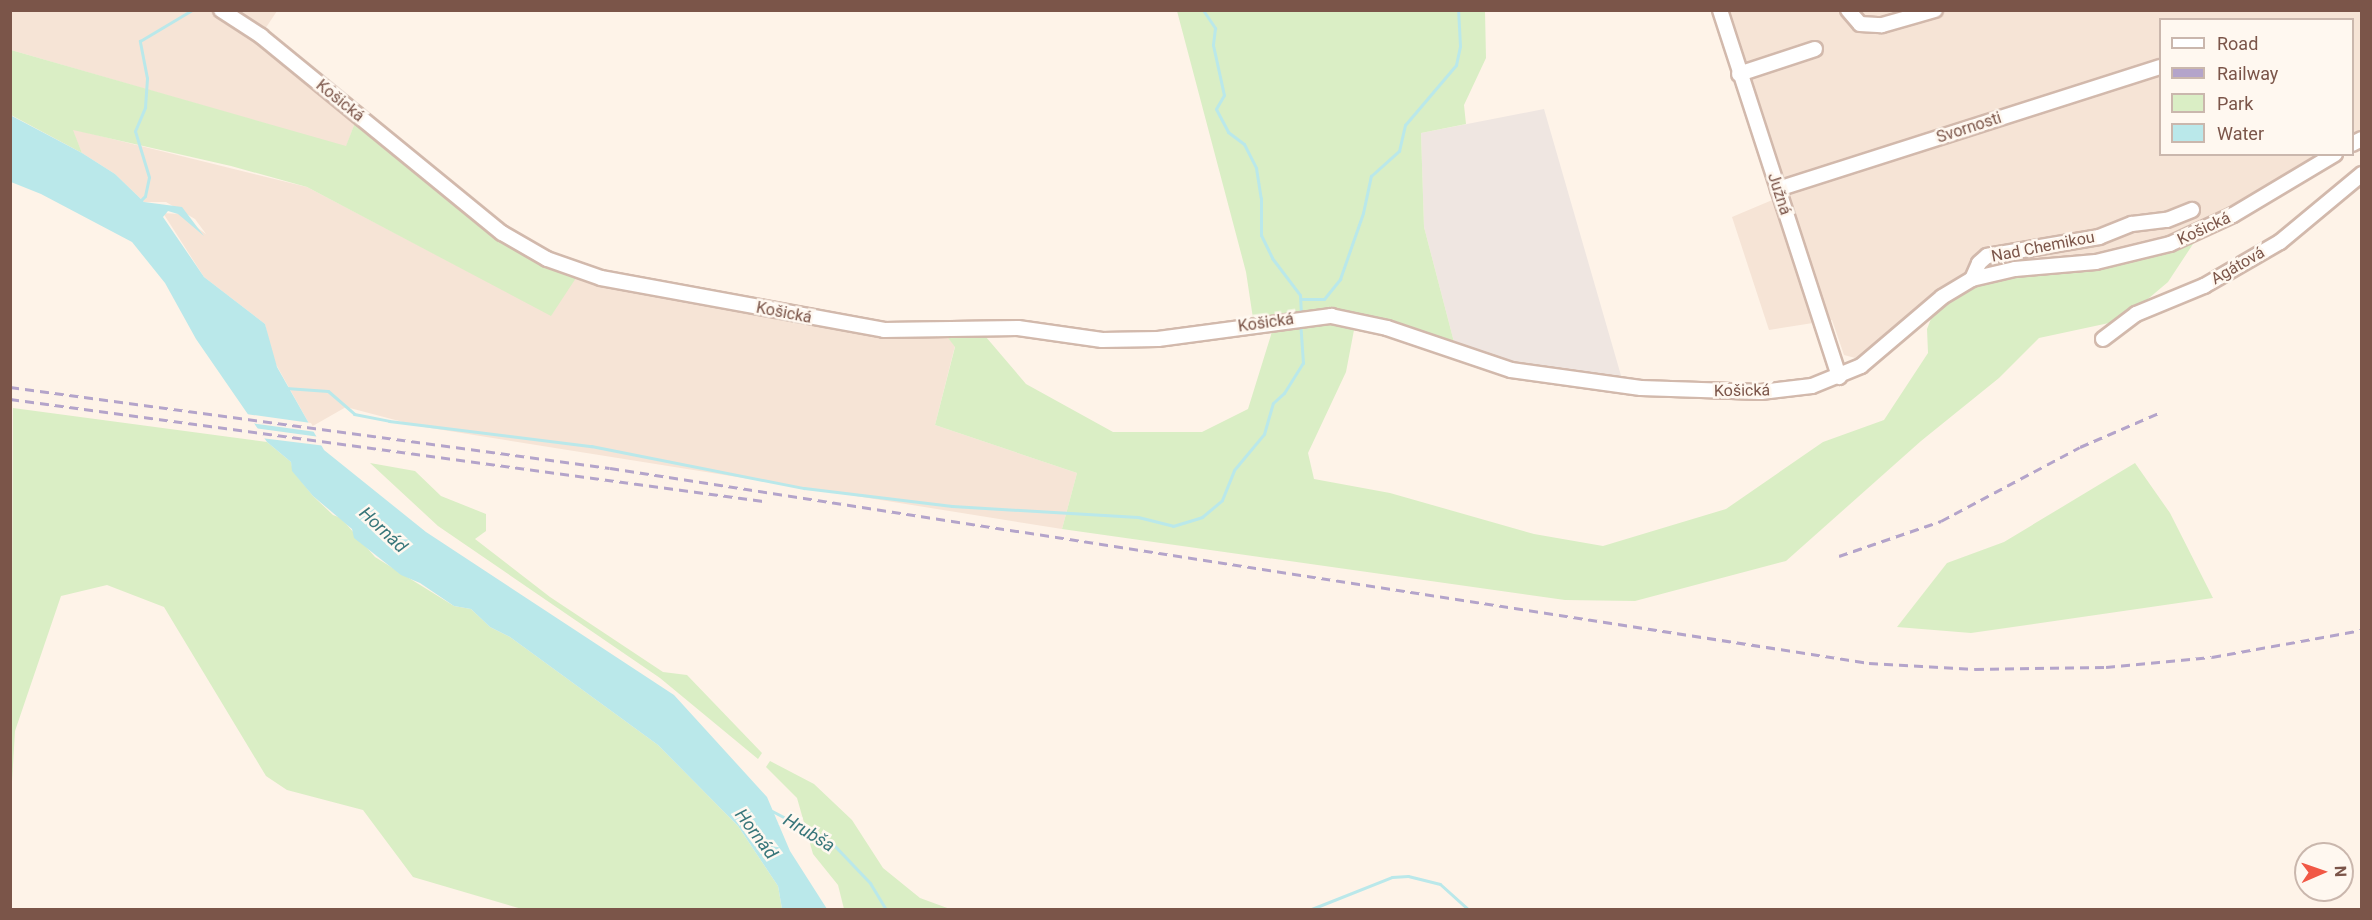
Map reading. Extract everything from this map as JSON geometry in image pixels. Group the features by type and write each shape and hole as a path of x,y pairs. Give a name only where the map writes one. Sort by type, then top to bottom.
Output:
{"street":[{"name":"Košická","path":"221,10 261,36 502,232 547,259 601,278 884,330 1018,328 1102,340 1135,340 1280,320 1331,316 1387,328 1511,370 1578,381 1761,392 1812,386 1839,377 1861,366 1942,297 1972,279 2015,269 2096,262 2170,244 2233,215 2332,156"},
{"name":"Južná","path":"1720,10 1839,377"},
{"path":"1848,10 1860,24 1882,25 1935,10"},
{"path":"1739,74 1815,49"},
{"name":"Svornosti","path":"1778,189 2159,67"},
{"name":"Agátová","path":"2103,339 2136,314 2204,286 2280,242 2361,174"},
{"name":"Nad Chemikou","path":"1972,279 1979,263 1988,256 2099,237 2132,224 2167,220 2192,210"}],"shaded area":[{"path":"10,11 277,11 263,32 309,85 356,120 346,147 11,50"},
{"path":"1730,11 2361,11 2361,137 2354,142 2354,18 2159,18 2159,156 2333,156 2201,239 2133,262 2033,272 1976,283 1859,359 1844,355 1832,320 1769,330 1732,217 1789,193"},
{"path":"1544,109 1622,379 1497,361 1455,346 1424,227 1421,133"},
{"path":"72,129 307,187 551,315 573,263 706,296 945,334 955,346 935,425 1077,473 1062,529 418,426 346,407 311,427 273,359 265,324 204,277 163,213 179,214 206,234 195,219 166,202 144,202 115,174 82,153"}],"green space":[{"path":"1177,11 1485,11 1486,58 1464,105 1466,124 1421,133 1424,227 1455,346 1313,318 1354,330 1346,372 1308,453 1314,479 1390,493 1534,534 1603,546 1726,509 1823,442 1884,420 1928,353 1927,329 1936,306 1976,283 2033,272 2133,262 2195,241 2168,282 2123,320 2039,338 1999,378 1921,441 1786,561 1635,601 1565,600 1062,529 1077,473 935,425 955,347 945,334 980,330 1026,384 1113,432 1202,432 1248,409 1275,322 1254,325 1246,272"},
{"path":"11,50 346,146 356,120 429,176 555,258 573,263 576,278 551,316 307,187 231,166 73,130 82,153 11,115"},
{"path":"13,408 267,442 291,462 293,471 313,496 333,515 341,518 375,557 454,606 471,609 490,627 510,637 658,745 738,826 778,886 782,909 522,909 413,877 363,810 287,790 266,776 164,607 107,585 61,596 15,731 11,799"},
{"path":"370,463 415,471 441,496 486,514 486,531 475,539 550,597 663,672 687,675 762,753 758,759 660,678 438,526"},
{"path":"2135,463 2170,513 2213,598 1971,633 1897,627 1947,563 2004,542"},
{"path":"770,761 814,784 852,820 883,868 920,898 950,909 844,909 838,885 813,854 797,798 766,767"}],"water":[{"name":"Hornád","path":"10,115 82,153 115,174 144,202 182,207 204,236 178,214 168,211 163,217 204,277 265,324 277,367 324,450 426,532 674,695 767,797 790,851 827,909 782,909 778,886 738,826 658,745 510,637 490,627 471,609 454,606 420,583 401,575 354,538 352,529 313,496 292,471 291,462 267,442 196,339 165,283 132,242 41,194 11,182"}],"pier":[{"path":"246,414 311,423 316,432 251,423"},
{"path":"254,428 320,437 326,446 261,438"}],"waterway":[{"path":"139,202 145,196 149,177 135,131 145,107 147,78 140,41 192,10"},
{"path":"1203,10 1215,28 1213,45 1224,95 1216,109 1228,132 1244,144 1256,168 1261,198 1261,235 1272,258 1300,295 1301,315"},
{"path":"1302,299 1324,299 1340,279 1363,213 1371,176 1399,151 1405,125 1456,65 1460,46 1458,10"},
{"path":"286,388 328,391 354,414 389,421 591,446 804,488 952,506 1138,517 1173,526 1202,517 1222,500 1234,470 1264,434 1273,403 1284,393 1303,363 1300,324"},
{"name":"Hrubša","path":"772,811 831,842 870,883 886,910"},
{"path":"1309,910 1392,877 1408,876 1440,884 1469,910"}],"railway":[{"path":"10,387 610,468 1869,663 1975,669 2106,667 2212,657 2362,630"},
{"path":"10,399 763,501"},
{"path":"1839,556 1941,521 2080,447 2161,412"}]}
